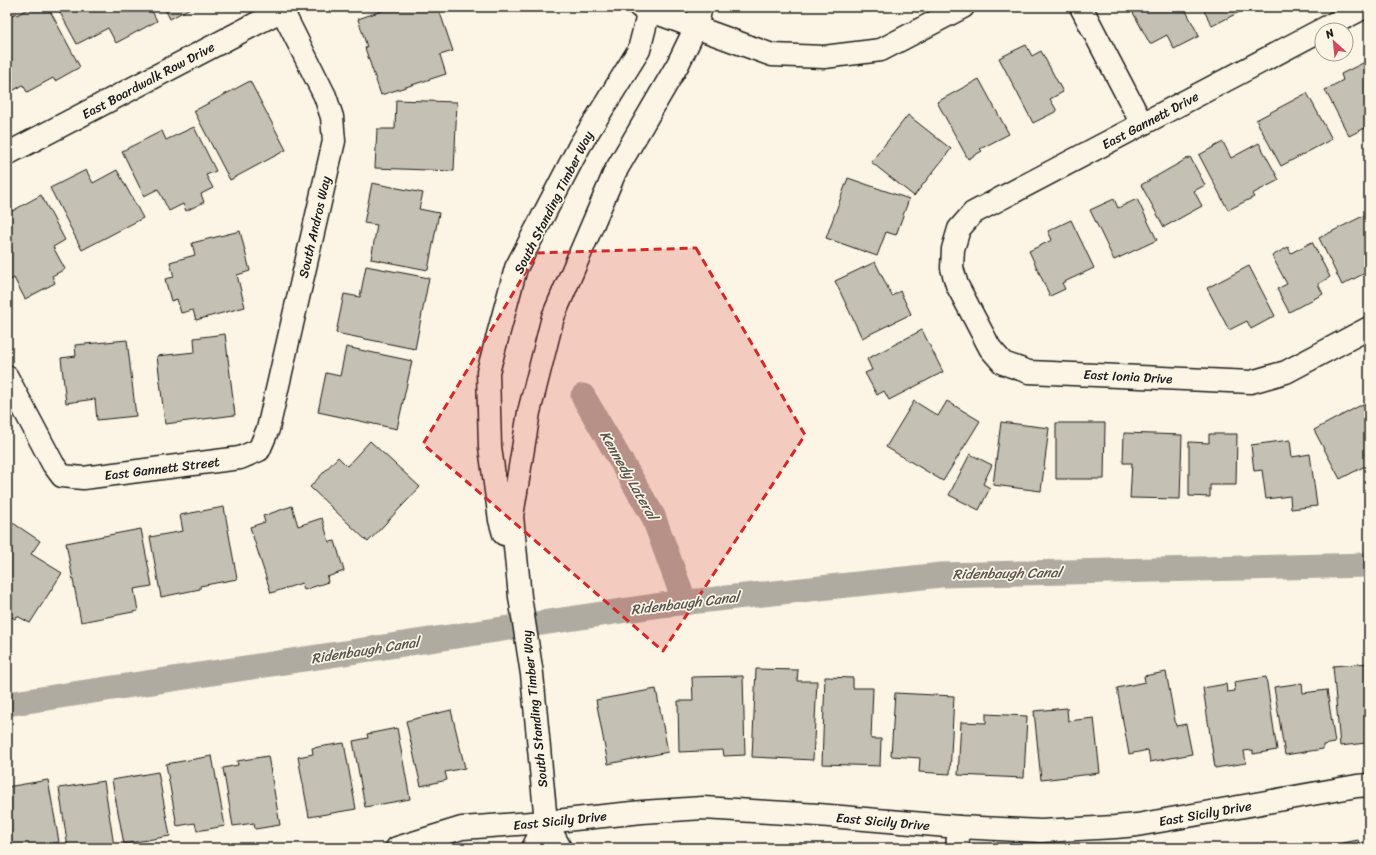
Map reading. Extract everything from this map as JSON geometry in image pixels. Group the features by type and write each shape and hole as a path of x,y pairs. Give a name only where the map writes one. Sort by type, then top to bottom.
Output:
{"street":[{"path":"647,8 698,17 772,55 824,57 881,50 962,7"},
{"path":"1080,7 1142,124"},
{"name":"East Gannett Drive","path":"953,249 959,229 973,213 1365,7"},
{"name":"South Standing Timber Way","path":"520,597 500,520 490,447 488,372 516,268 580,145 639,50 647,8"},
{"name":"East Boardwalk Row Drive","path":"7,154 285,9"},
{"name":"South Andros Way","path":"259,450 268,429 334,141 332,117 325,96 285,9"},
{"name":"South Standing Timber Way","path":"560,848 546,822 530,661 520,597 512,516 530,412 553,317 615,172 676,68 698,17"},
{"name":"East Ionia Drive","path":"953,249 952,268 957,285 990,348 1003,363 1029,372 1251,382 1286,372 1369,328"},
{"name":"East Gannett Street","path":"7,377 53,464 62,476 83,478 240,458 259,450"},
{"name":"East Sicily Drive","path":"397,848 462,828 703,808 818,815 958,838 1137,825 1369,785"},
{"path":"533,848 546,822"}],"highlighted area":[{"path":"696,248 805,435 663,651 423,444 537,253"}],"building":[{"path":"31,7 48,7 80,67 55,81 53,78 27,92 23,85 7,94 7,18 16,13 17,15"},
{"path":"57,7 150,7 157,21 116,43 108,28 77,44"},
{"path":"164,7 192,7 170,19"},
{"path":"393,7 438,7 453,51 440,55 446,74 381,95 365,48 367,47 358,19"},
{"path":"1130,7 1184,7 1199,36 1174,49 1167,35 1150,44"},
{"path":"1202,7 1249,7 1212,26"},
{"path":"1026,45 1032,56 1041,51 1063,92 1050,99 1057,111 1033,123 999,58"},
{"path":"1365,62 1369,70 1369,126 1349,136 1325,90 1343,80 1341,74"},
{"path":"979,79 1009,134 980,149 982,151 968,159 937,102"},
{"path":"250,81 286,150 230,180 194,111"},
{"path":"1307,93 1332,139 1281,166 1256,120"},
{"path":"396,100 457,102 454,171 375,168 377,129 395,129"},
{"path":"908,115 951,149 914,196 871,162"},
{"path":"194,127 216,171 206,175 213,188 201,194 204,202 186,211 183,204 169,211 158,189 144,196 122,151 162,131 166,140"},
{"path":"1223,142 1231,158 1259,143 1279,180 1252,194 1254,197 1228,210 1199,155"},
{"path":"1190,157 1205,185 1194,191 1202,206 1164,227 1141,185"},
{"path":"86,170 93,183 117,170 143,218 82,250 50,188"},
{"path":"848,178 909,199 896,235 886,232 877,256 826,238"},
{"path":"372,183 423,193 419,209 439,213 428,270 371,259 377,225 364,223"},
{"path":"41,195 65,240 53,247 65,269 52,276 55,283 25,299 14,278 7,282 7,228 9,227 7,224 7,214"},
{"path":"1114,199 1118,208 1137,199 1157,240 1114,260 1090,210"},
{"path":"1369,213 1369,271 1342,285 1319,238"},
{"path":"1071,220 1094,268 1062,283 1065,289 1050,296 1029,251 1052,240 1048,231"},
{"path":"240,231 250,271 237,275 245,307 196,320 193,310 181,313 177,299 171,301 165,279 174,277 170,262 195,255 192,243"},
{"path":"1312,242 1330,277 1318,284 1323,294 1289,312 1277,289 1287,284 1272,256 1288,247 1291,253"},
{"path":"875,262 892,296 900,291 911,314 862,338 835,281"},
{"path":"366,266 429,278 415,349 336,333 344,294 360,297"},
{"path":"1249,266 1275,316 1251,329 1247,321 1229,330 1207,288"},
{"path":"922,330 943,372 889,400 884,391 877,395 865,373 872,370 867,359"},
{"path":"225,334 235,415 165,424 157,356 195,352 194,338"},
{"path":"127,340 136,416 97,420 95,399 66,403 61,358 76,356 75,345"},
{"path":"346,347 412,361 397,429 318,412 326,373 340,376"},
{"path":"914,401 938,416 947,401 980,421 943,481 886,447"},
{"path":"1363,404 1369,415 1369,433 1367,434 1369,437 1369,464 1340,479 1314,430"},
{"path":"1001,422 1049,428 1041,491 993,485"},
{"path":"1056,423 1105,423 1104,479 1056,479"},
{"path":"1124,433 1182,435 1180,499 1130,498 1132,463 1123,463"},
{"path":"1209,434 1237,434 1236,485 1210,485 1210,497 1189,496 1189,442 1209,443"},
{"path":"1290,440 1292,457 1310,454 1317,506 1291,509 1290,496 1266,499 1262,470 1254,471 1251,445"},
{"path":"370,441 420,487 368,542 310,487 338,457 347,466"},
{"path":"970,454 992,465 983,484 990,488 979,510 949,495"},
{"path":"292,506 298,526 322,518 329,542 335,541 344,571 327,577 328,582 304,590 302,583 271,593 250,527 265,522 263,516"},
{"path":"224,507 237,579 200,586 200,589 161,597 150,537 183,531 180,515"},
{"path":"7,519 40,541 31,554 62,573 30,623 17,616 15,619 7,614"},
{"path":"141,529 152,586 134,589 138,611 81,622 66,543"},
{"path":"1369,663 1369,733 1365,733 1366,743 1340,746 1333,666"},
{"path":"756,669 798,670 797,681 817,681 813,760 752,757"},
{"path":"1166,672 1176,726 1186,724 1192,754 1150,762 1148,750 1129,754 1117,688 1145,682 1144,676"},
{"path":"743,676 745,755 724,756 723,750 679,752 678,701 693,701 692,677"},
{"path":"825,677 853,678 853,688 873,688 871,739 881,739 880,766 822,764"},
{"path":"1266,677 1277,750 1253,754 1253,750 1244,751 1246,763 1215,768 1203,688 1226,684 1227,692 1235,691 1234,682"},
{"path":"1302,683 1303,693 1327,690 1335,743 1323,745 1323,749 1285,755 1274,687"},
{"path":"656,689 668,752 608,764 596,700"},
{"path":"895,693 954,696 950,774 919,772 920,758 891,756"},
{"path":"1067,708 1068,721 1094,718 1100,773 1041,780 1034,711"},
{"path":"451,710 465,768 445,772 447,780 421,786 406,721"},
{"path":"986,714 1027,716 1024,778 958,775 961,722 986,723"},
{"path":"397,728 410,799 365,807 353,741 368,738 367,734"},
{"path":"344,743 356,809 309,817 298,757 313,754 312,748"},
{"path":"212,756 225,826 197,831 195,823 177,826 166,764"},
{"path":"268,756 280,825 255,829 254,823 233,826 223,768 238,765 237,761"},
{"path":"158,772 170,836 124,844 112,780"},
{"path":"48,780 59,842 38,846 38,848 13,848 7,815 7,787"},
{"path":"104,781 114,846 101,848 68,848 59,788"},
{"path":"1358,840 1360,848 1323,847"}],"waterway":[{"name":"Kennedy Lateral","path":"583,396 653,516 685,603"},
{"name":"Ridenbaugh Canal","path":"7,704 661,605 941,575 1369,565"}]}
